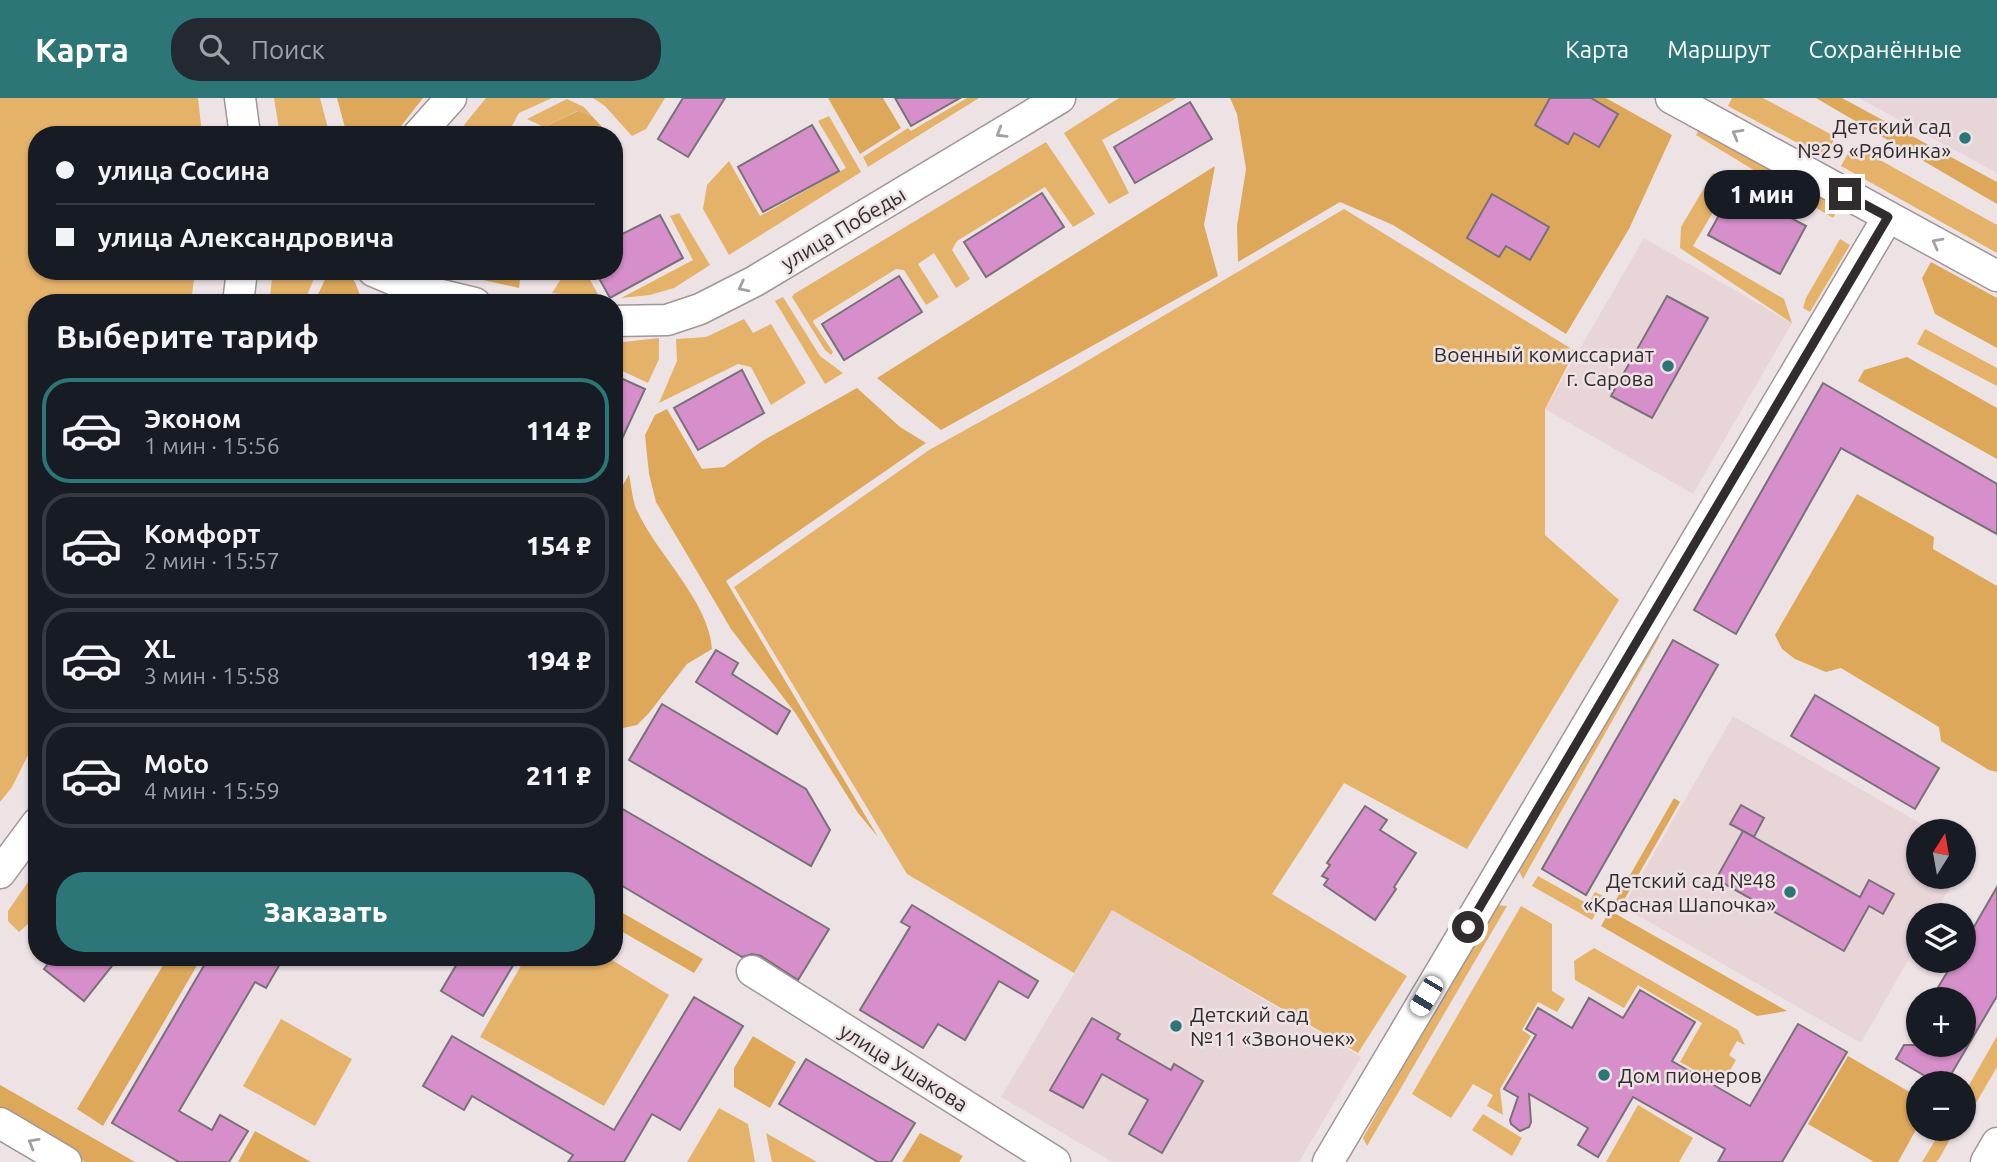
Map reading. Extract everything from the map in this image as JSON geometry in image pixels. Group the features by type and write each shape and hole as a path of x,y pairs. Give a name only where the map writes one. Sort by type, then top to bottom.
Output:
{"street":[{"path":"240,98 244,126"},
{"path":"426,126 451,98"},
{"name":"улица Победы","path":"623,321 667,320 700,309 755,281 1060,98"},
{"path":"1671,98 1997,276"},
{"path":"1328,1162 1888,217"},
{"path":"394,280 438,294"},
{"path":"0,873 28,835"},
{"name":"улица Ушакова","path":"752,971 1055,1162"},
{"path":"0,1123 66,1162"},
{"path":"1986,1162 1997,1143"}],"shaded area":[{"path":"0,98 198,98 201,126 28,126 28,280 194,280 192,294 28,294 28,755 12,787 0,802"},
{"path":"274,98 320,98 327,126 279,126"},
{"path":"337,98 423,98 401,126 345,126"},
{"path":"486,98 552,98 519,113 512,126 464,125"},
{"path":"593,98 665,98 646,129 632,136 605,106"},
{"path":"828,98 883,98 901,128 860,154"},
{"path":"967,98 979,98 868,167 863,157 908,128 911,131"},
{"path":"1119,98 1177,98 1102,140 1129,193 1109,204 1064,133"},
{"path":"1230,98 1606,98 1672,135 1629,229 1566,334 1393,225 1340,202 1238,262 1237,226 1246,169 1237,114"},
{"path":"1732,98 1763,98 1836,137 1824,157 1728,106"},
{"path":"1816,98 1842,98 1997,182 1997,204"},
{"name":"Детский сад №29 «Рябинка»","path":"1859,98 1997,98 1997,173 1868,103"},
{"path":"567,99 584,107 592,116 577,111 546,126 527,119"},
{"path":"578,111 592,116 601,126 546,126"},
{"path":"829,116 861,172 729,255 703,209 707,185 729,161 760,216 846,168 818,121"},
{"path":"1705,120 1839,207 1833,218 1696,135"},
{"path":"1046,142 1095,214 1073,227 1045,187 957,241 952,250 970,279 956,288 934,253 918,264 939,297 926,305 904,270 896,269 814,320 833,352 831,355 825,350 792,297 794,294"},
{"path":"1853,145 1997,225 1997,253 1841,166"},
{"path":"1215,166 1204,225 1218,276 941,430 877,378"},
{"path":"1713,173 1730,183 1693,246 1784,299 1792,323 1680,248 1681,227"},
{"path":"1344,209 1575,351 1545,409 1545,535 1619,600 1467,849 1344,783 1272,894 1407,976 1358,1053 1112,910 1074,973 907,874 734,587 929,450 1048,384"},
{"path":"679,213 710,265 674,288 650,295 623,298 693,260 670,216"},
{"name":"Военный комиссариат г. Сарова","path":"1644,238 1792,323 1693,494 1545,409"},
{"path":"1840,239 1850,245 1810,312 1803,308 1806,298"},
{"path":"1931,262 1997,298 1997,348 1935,314 1922,278"},
{"path":"272,280 313,280 308,294 270,294"},
{"path":"325,280 353,280 360,294 318,294"},
{"path":"484,280 520,280 519,288"},
{"path":"560,280 590,280 598,294 562,294 552,293"},
{"path":"783,297 820,356 843,373 825,384 775,301"},
{"path":"744,319 753,333 771,324 806,383 771,405 751,367 738,364 659,403 677,361 676,339 706,337"},
{"path":"1925,329 1997,368 1997,386 1917,344"},
{"path":"659,338 659,359 648,383 623,371 623,342"},
{"path":"1907,357 1997,408 1997,459 1858,381 1864,370"},
{"path":"857,388 900,427 926,443 726,581 878,837 858,813 796,714 731,629 656,502 649,474 645,435 655,415 667,409 702,469 724,467 764,440"},
{"path":"629,474 635,506 701,612 709,631 712,649 687,664 637,725 623,728 623,485"},
{"path":"1857,494 1934,537 1933,549 1997,586 1997,772 1989,770 1941,741 1939,727 1841,668 1826,672 1795,659 1782,649 1775,635"},
{"path":"1649,636 1660,636 1523,879 1517,867"},
{"name":"Детский сад №48 «Красная Шапочка»","path":"1733,716 1913,819 1906,819 1906,889 1949,889 1941,903 1906,903 1906,964 1861,1043 1623,907"},
{"path":"1674,798 1680,802 1616,914 1787,1011 1757,1016 1601,926"},
{"path":"1538,876 1588,904 1595,892 1605,897 1592,920 1532,886"},
{"path":"28,882 28,924 19,932 8,921 8,911"},
{"path":"1494,905 1507,906 1367,1146 1363,1138"},
{"path":"1521,906 1552,924 1552,991 1565,999 1557,1012 1538,1002 1522,1030 1531,1036 1500,1089 1503,1115 1487,1106 1493,1095 1473,1084 1451,1118 1412,1094"},
{"name":"Детский сад №11 «Звоночек»","path":"1112,910 1361,1057 1299,1162 1112,1162 1001,1097"},
{"path":"623,913 703,959 694,973 623,932"},
{"path":"1594,948 1738,1030 1745,1045 1737,1041 1729,1055 1736,1060 1722,1085 1680,1062 1702,1023 1638,985 1624,1008 1575,980 1574,961"},
{"path":"163,966 197,966 103,1126 77,1109"},
{"path":"521,966 622,966 669,995 604,1106 480,1037"},
{"path":"281,1019 352,1059 315,1126 243,1086"},
{"path":"753,1036 796,1062 770,1108 734,1087 734,1068"},
{"path":"1997,1036 1997,1067 1976,1103 1976,1073"},
{"path":"1848,1056 1906,1090 1906,1141 1910,1141 1898,1162 1874,1162 1808,1124"},
{"path":"0,1085 135,1162 85,1162 0,1109"},
{"path":"1638,1105 1693,1138 1679,1162 1606,1162"},
{"path":"719,1108 748,1124 755,1162 687,1162"},
{"path":"1483,1114 1522,1138 1512,1156 1472,1130"},
{"path":"255,1131 311,1162 238,1162"},
{"path":"766,1133 817,1162 772,1162"},
{"path":"920,1133 963,1156 959,1162 902,1162"},
{"path":"1935,1141 1949,1141 1936,1162 1922,1162"}],"building":[{"path":"683,98 725,98 688,157 658,139"},
{"path":"895,98 960,98 911,126"},
{"path":"1550,98 1591,98 1618,114 1599,147 1574,133 1568,144 1535,125"},
{"path":"1190,102 1212,139 1135,183 1114,147"},
{"path":"812,125 839,171 763,212 738,167"},
{"path":"1733,190 1806,226 1780,274 1708,235"},
{"path":"1042,193 1064,227 986,277 964,242"},
{"path":"1492,194 1549,227 1530,260 1506,246 1499,257 1467,238"},
{"path":"660,215 683,258 617,294 608,294 600,280 623,280 623,234"},
{"path":"899,276 922,312 844,360 822,324"},
{"path":"1667,296 1708,318 1652,418 1611,396"},
{"path":"742,370 764,413 698,450 674,408"},
{"path":"623,379 645,389 623,437"},
{"path":"1823,383 1997,484 1997,534 1841,448 1736,634 1694,610"},
{"path":"1673,640 1718,665 1586,895 1542,869"},
{"path":"716,650 738,663 732,674 790,711 777,734 696,682"},
{"path":"1815,695 1939,768 1915,809 1791,736"},
{"path":"662,704 806,789 830,830 811,866 629,760"},
{"path":"1741,805 1764,818 1754,837 1730,824"},
{"path":"1365,806 1387,820 1380,830 1416,853 1375,920 1324,885 1328,879 1322,876 1330,865 1327,863"},
{"path":"623,809 829,929 798,980 761,956 752,954 742,957 623,886"},
{"path":"1743,831 1860,897 1869,880 1894,894 1883,914 1869,906 1844,951 1716,879"},
{"path":"1997,887 1997,996 1976,1032 1976,987 1938,987 1947,973 1976,973 1976,923"},
{"path":"912,905 1038,981 1028,998 999,981 965,1040 938,1024 923,1048 860,1010 910,927 901,922"},
{"path":"46,966 112,966 84,1001 44,969"},
{"path":"204,966 279,966 266,988 255,982 179,1111 212,1130 220,1115 248,1131 229,1162 179,1162 112,1123"},
{"path":"456,966 513,966 483,1016 441,991"},
{"name":"Дом пионеров","path":"1640,990 1695,1022 1672,1061 1750,1106 1798,1024 1847,1052 1782,1162 1718,1162 1725,1149 1633,1097 1598,1157 1578,1145 1588,1128 1529,1094 1529,1127 1520,1131 1511,1124 1518,1097 1504,1089 1536,1035 1526,1029 1538,1008 1572,1028 1589,998 1623,1018"},
{"path":"694,997 743,1026 680,1130 652,1114 624,1162 568,1162 573,1155 472,1096 464,1110 423,1086 452,1036 614,1130"},
{"path":"1092,1018 1120,1034 1117,1039 1171,1070 1174,1064 1203,1081 1162,1153 1129,1134 1148,1100 1102,1074 1083,1108 1050,1090"},
{"path":"1904,1045 1906,1057 1961,1057 1953,1071 1916,1071 1896,1059"},
{"path":"806,1059 915,1123 891,1162 878,1162 779,1104"}],"place":[{"name":"Детский сад №29 «Рябинка»","path":"1965,138"},
{"name":"Военный комиссариат г. Сарова","path":"1668,366"},
{"name":"Детский сад №48 «Красная Шапочка»","path":"1790,892"},
{"name":"Детский сад №11 «Звоночек»","path":"1176,1026"},
{"name":"Дом пионеров","path":"1604,1075"}],"route":[{"path":"1468,927 1888,217 1845,194"}]}
